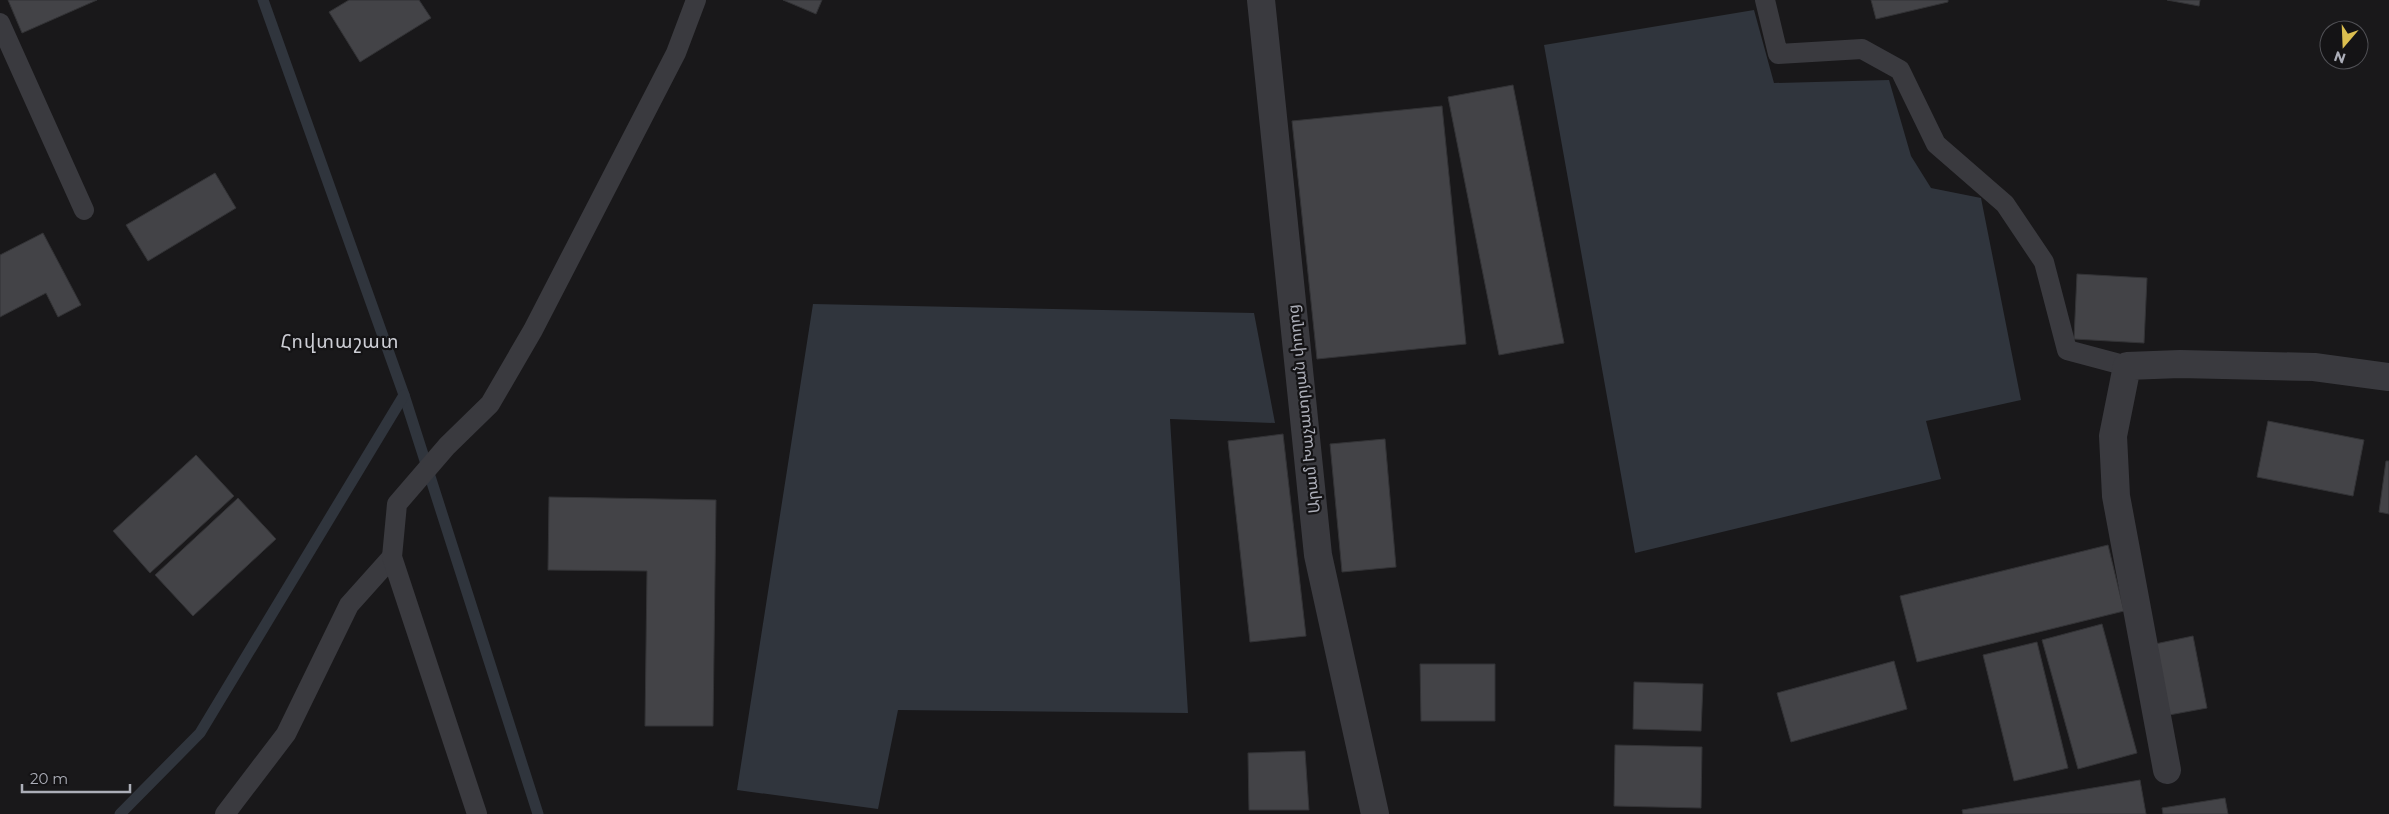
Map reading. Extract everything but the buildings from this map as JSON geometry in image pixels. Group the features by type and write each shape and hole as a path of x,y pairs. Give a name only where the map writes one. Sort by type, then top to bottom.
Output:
{"street":[{"name":"Արամ Խաչատրյան փողոց","path":"1261,0 1318,556 1374,814"},
{"path":"2167,770 2116,496 2113,436 2127,366 2180,364 2314,367 2389,377"}],"lane":[{"path":"477,814 392,556 397,504 447,446 490,404 532,330 676,53 696,0"},
{"path":"1765,0 1778,54 1862,49 1900,70 1936,144 2005,204 2044,262 2067,350 2127,366"},
{"path":"0,23 84,210"},
{"path":"225,814 286,734 349,605 392,556"}],"shaded area":[{"path":"1754,10 1774,83 1889,80 1911,156 1931,188 1981,198 2021,400 1926,421 1941,479 1635,553 1544,45"},
{"path":"813,304 1254,313 1275,423 1170,419 1188,713 898,710 878,809 737,790"}],"waterway":[{"path":"263,0 404,395 538,814"},
{"path":"120,814 200,733 404,395"}],"district":[{"name":"Հովտաշատ","path":"340,341"}]}
